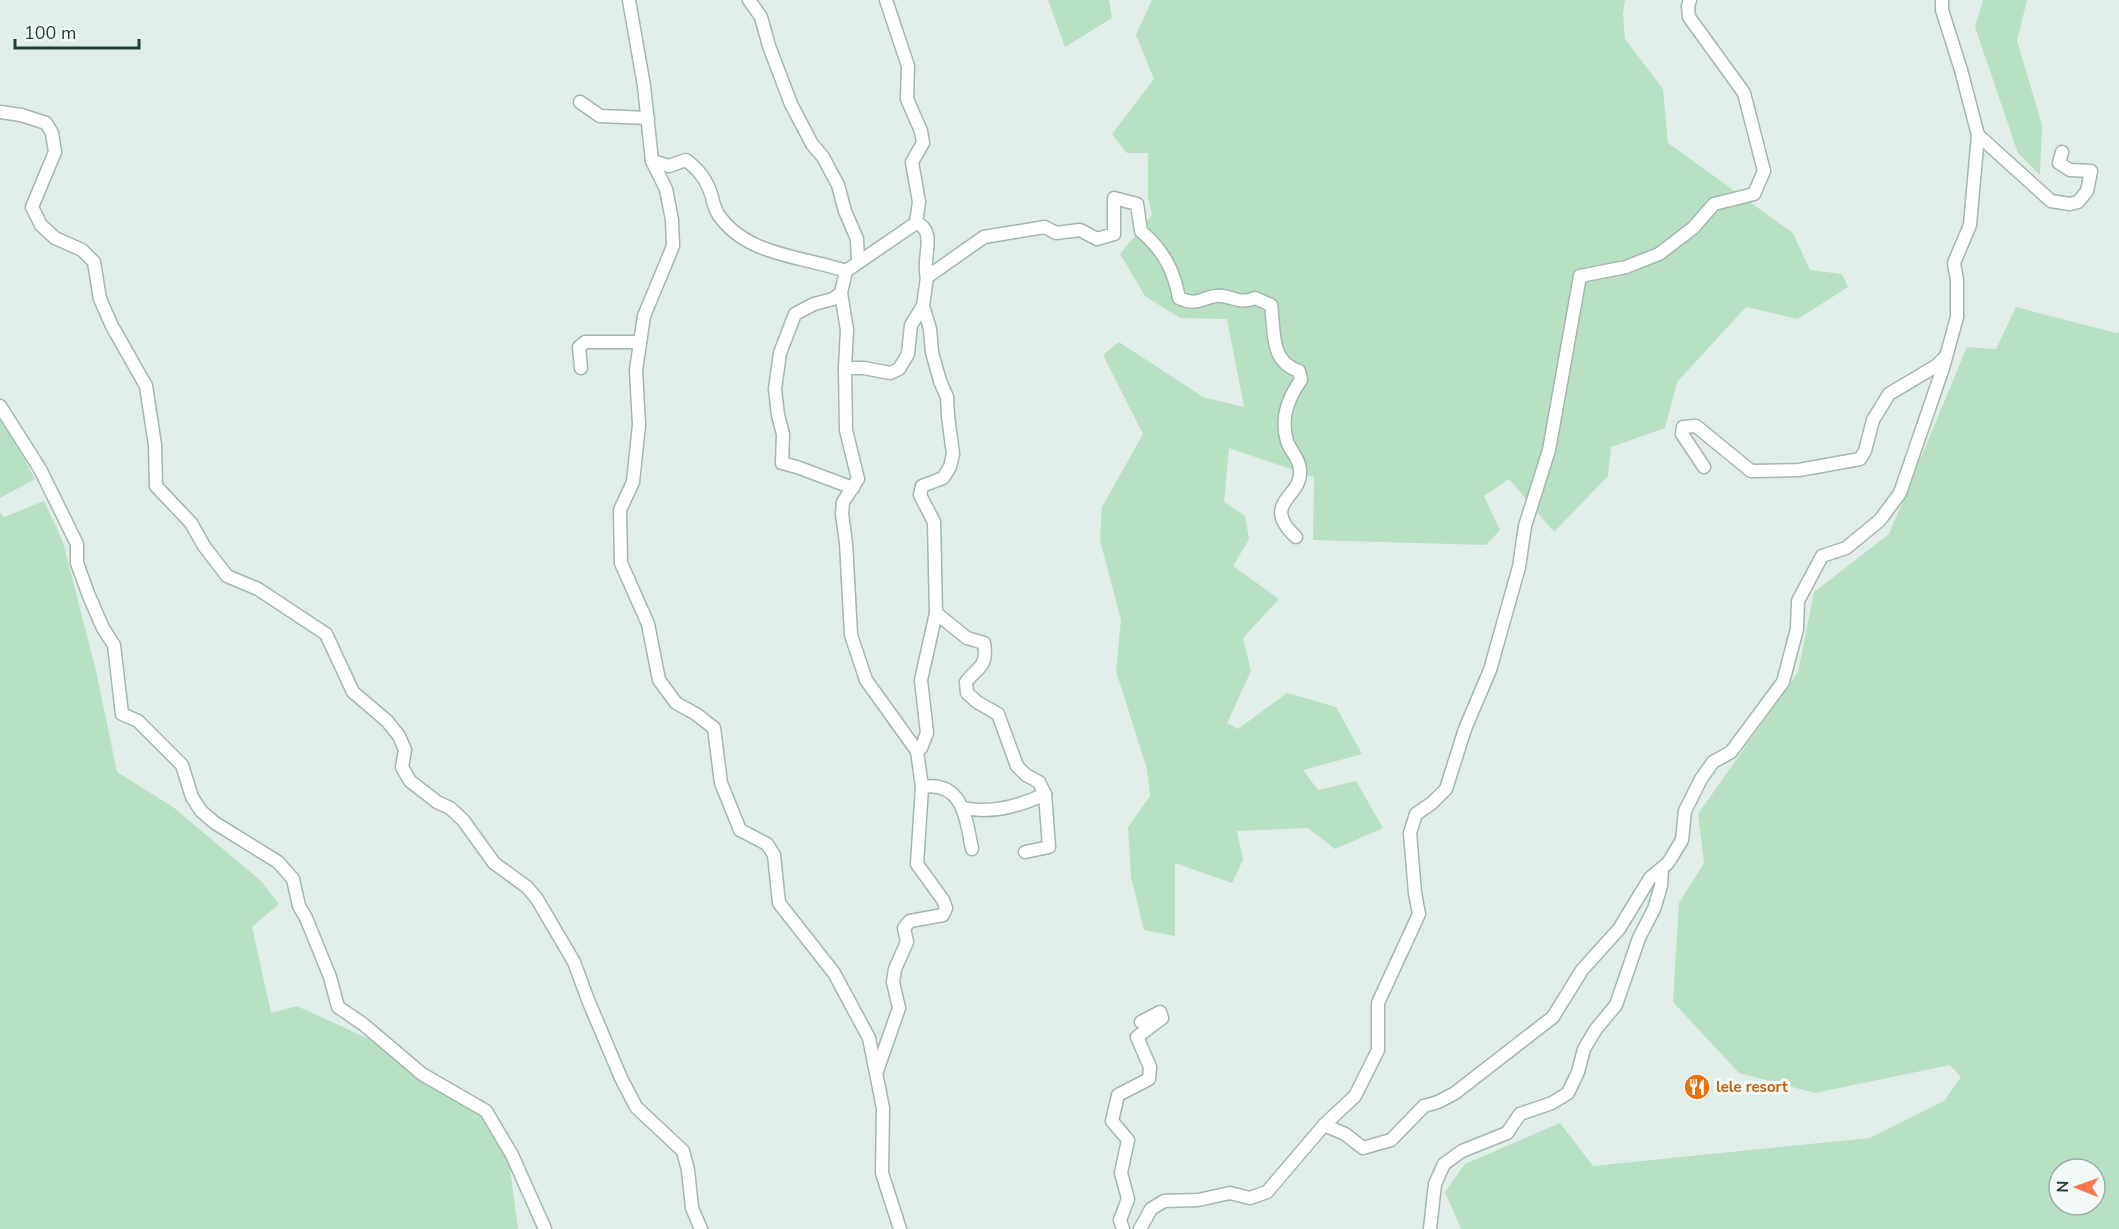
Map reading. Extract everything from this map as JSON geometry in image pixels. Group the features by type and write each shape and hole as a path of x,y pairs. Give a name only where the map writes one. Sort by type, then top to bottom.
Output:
{"street":[{"path":"629,0 648,118 652,161 666,189 672,220 673,246 644,316 636,370 639,425 633,482 620,510 621,563 648,624 659,680 676,703 696,714 714,728 721,783 740,830 766,843 774,855 779,903 834,973 869,1038 883,1108 882,1173 900,1229"},
{"path":"749,0 761,17 769,46 791,104 812,144 823,157 838,185 845,211 857,239 858,261"},
{"path":"877,1072 899,1008 892,982 907,942 904,927 910,921 943,915 946,908 943,900 917,864 922,787 918,751 866,680 851,635 846,543 842,514 843,502 858,479 846,430 847,330 841,292 846,271 916,223 919,202 912,162 923,143 921,131 907,99 908,66 886,0"},
{"path":"1140,1229 1150,1209 1164,1201 1198,1200 1230,1193 1250,1198 1267,1192 1324,1125 1355,1096 1378,1050 1378,1003 1419,914 1410,833 1416,814 1446,789 1465,729 1490,670 1519,567 1525,526 1549,450 1580,276 1626,267 1659,254 1693,228 1714,204 1754,194 1764,171 1744,93 1689,16 1690,0"},
{"path":"1324,1125 1345,1134 1363,1148 1391,1140 1425,1106 1455,1093 1553,1017 1582,970 1619,929 1650,878 1662,868 1683,840 1685,811 1701,779 1713,762 1731,752 1784,682 1797,629 1798,601 1822,556 1846,548 1880,520 1900,493 1947,355 1957,317 1957,280 1954,263 1970,225 1978,135 1942,10 1942,0"},
{"path":"580,102 600,116 648,118"},
{"path":"0,112 21,115 46,123 52,133 55,152 32,207 41,225 55,238 82,250 94,262 100,300 146,386 155,445 156,486 191,523 204,546 227,576 258,589 326,634 353,692 387,721 399,736 405,750 402,767 410,782 437,802 450,808 462,820 494,863 527,887 537,898 574,962 621,1078 636,1107 683,1151 688,1170 692,1208 701,1229"},
{"path":"1978,135 2051,201 2070,204 2078,202 2087,190 2091,171 2070,170 2059,163 2062,152"},
{"path":"652,161 669,166 686,160 698,169 708,185 717,212 743,239 791,257 808,259 846,271"},
{"path":"927,277 984,237 1045,227 1056,233 1080,230 1096,239 1114,234 1114,198 1137,204 1141,231 1155,243 1167,260 1175,276 1179,298 1191,303 1220,296 1243,302 1255,298 1271,305 1276,349 1287,367 1299,371 1301,380 1291,394 1285,412 1287,440 1300,467 1300,479 1284,501 1281,513 1285,526 1296,537"},
{"path":"845,368 864,368 890,373 899,369 908,354 911,325 923,306 927,277 924,269 927,231 916,223"},
{"path":"841,292 833,299 814,304 795,314 784,340 775,389 783,434 782,463 853,488"},
{"path":"918,751 927,733 921,680 936,613 934,522 920,495 922,486 943,478 950,467 953,454 948,397 937,372 930,329 923,306"},
{"path":"581,368 579,347 585,342 640,342"},
{"path":"1704,467 1682,434 1683,428 1696,426 1751,471 1799,470 1860,459 1865,451 1873,420 1889,394 1935,366 1947,355"},
{"path":"0,406 40,469 77,544 77,563 88,596 114,645 122,714 138,721 182,765 192,797 201,811 215,823 278,862 293,879 300,906 330,977 338,1007 363,1024 422,1074 486,1111 512,1155 545,1229"},
{"path":"936,613 967,638 984,643 987,657 981,668 966,682 967,693 977,702 998,714 1017,766 1026,775 1039,782 1045,794 1048,847 1025,852"},
{"path":"922,787 933,785 951,792 964,808 972,849"},
{"path":"964,808 977,811 1021,806 1045,794"},
{"path":"1430,1229 1436,1184 1444,1164 1462,1151 1507,1133 1521,1114 1552,1104 1568,1093 1578,1072 1584,1049 1596,1029 1616,1005 1639,938 1654,909 1661,886 1662,868"},
{"path":"1123,1229 1120,1220 1128,1199 1121,1173 1128,1140 1112,1121 1118,1095 1149,1079 1150,1067 1137,1037 1162,1018 1160,1012 1141,1022"},
{"path":"1427,1093 1438,1102"}],"green space":[{"path":"1048,0 1109,0 1112,18 1065,47"},
{"path":"1152,0 1625,0 1623,14 1625,39 1663,89 1668,143 1793,233 1810,270 1842,274 1848,287 1798,319 1746,307 1677,382 1665,428 1611,447 1608,476 1554,532 1509,479 1484,496 1500,530 1486,545 1313,540 1314,477 1229,448 1224,502 1245,516 1249,539 1233,566 1279,599 1243,638 1251,671 1227,723 1238,729 1287,693 1336,707 1362,754 1303,770 1318,790 1356,781 1383,828 1335,849 1308,828 1237,831 1243,860 1232,883 1175,863 1175,936 1144,930 1131,877 1128,827 1150,796 1147,769 1116,671 1121,620 1100,540 1102,507 1143,434 1103,355 1119,342 1203,397 1244,407 1227,319 1180,318 1145,296 1120,254 1152,215 1148,198 1148,153 1127,153 1112,134 1154,79 1136,35"},
{"path":"1983,0 2027,0 2017,41 2042,125 2040,175 2018,153 1975,27"},
{"path":"2016,307 2119,332 2119,1229 1461,1229 1445,1192 1465,1164 1560,1123 1593,1166 1870,1138 1944,1101 1961,1077 1950,1065 1815,1093 1739,1073 1673,1002 1679,903 1704,863 1698,814 1798,672 1814,592 1889,534 1967,347 1996,349"},
{"path":"0,416 35,479 0,498"},
{"path":"44,501 63,542 96,671 117,772 173,807 261,881 279,904 252,927 271,1013 297,1006 415,1060 474,1108 507,1146 518,1229 0,1229 0,512 4,517"}],"place":[{"name":"lele resort","path":"1697,1087"}]}
